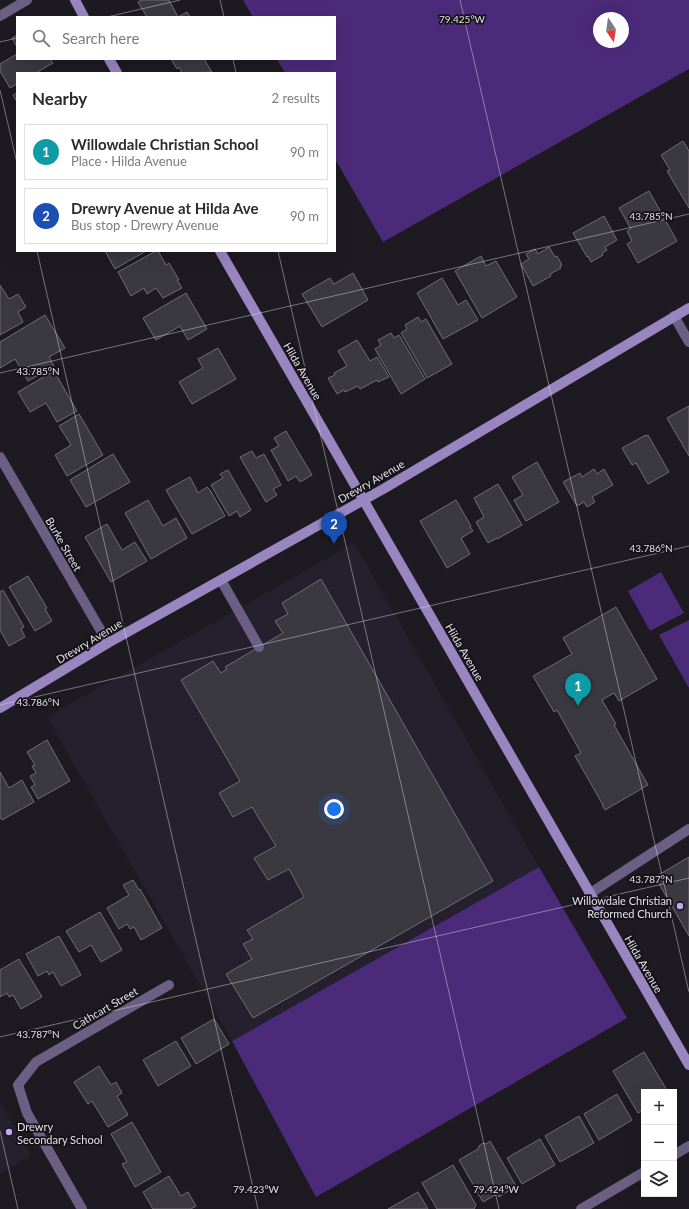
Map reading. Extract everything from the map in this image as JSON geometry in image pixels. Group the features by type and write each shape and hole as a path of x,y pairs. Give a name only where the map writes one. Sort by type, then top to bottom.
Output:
{"street":[{"path":"0,16 27,0"},
{"path":"75,0 83,16"},
{"path":"110,60 116,72"},
{"name":"Hilda Avenue","path":"221,252 364,499 589,894 689,1065"},
{"name":"Drewry Avenue","path":"0,708 108,643 364,499 689,308"},
{"path":"674,316 689,342"},
{"name":"Burke Street","path":"0,457 108,643"},
{"path":"221,580 259,647"},
{"path":"589,894 689,829"},
{"name":"Cathcart Street","path":"82,1209 27,1113 18,1085 36,1062 170,985"},
{"path":"677,1153 689,1146"},
{"path":"581,1209 641,1174"}],"shaded area":[{"path":"243,0 689,0 689,69 383,242 336,161 336,72 284,72 278,60 336,60 336,16 252,16"},
{"path":"354,543 539,867 232,1041 47,717"},
{"path":"661,572 684,613 650,631 628,591"},
{"path":"689,620 689,688 659,635"},
{"path":"539,867 627,1018 316,1197 232,1041"},
{"name":"Drewry Secondary School","path":"0,1102 31,1155 0,1174"}],"building":[{"path":"142,0 169,0 177,16 146,16 138,2"},
{"path":"187,12 189,16 180,16"},
{"path":"16,36 16,45 12,38"},
{"path":"16,55 16,60 51,60 53,63 38,72 16,72 16,85 10,88 0,71 0,64"},
{"path":"172,60 205,60 212,72 182,72 179,67 177,69"},
{"path":"16,94 16,100 13,95"},
{"path":"683,141 689,151 689,208 667,171 670,170 661,155"},
{"path":"649,191 677,241 638,263 627,244 632,241 627,231 631,229 619,208"},
{"path":"604,216 617,240 605,247 607,250 602,253 603,255 591,262 573,233"},
{"path":"549,247 555,257 557,256 562,265 560,266 561,268 550,274 551,276 533,286 521,264 529,259 526,254 535,249 538,254"},
{"path":"106,252 144,252 115,269"},
{"path":"154,252 159,252 166,265 169,263 182,288 163,298 156,288 147,294 144,288 131,296 118,272"},
{"path":"481,256 486,266 496,261 517,297 482,318 455,271"},
{"path":"353,273 368,300 322,327 302,294 330,278 334,284"},
{"path":"442,278 458,305 466,300 478,320 443,339 417,293"},
{"path":"0,285 9,299 18,294 26,307 18,312 23,322 0,335"},
{"path":"186,293 207,329 188,340 180,326 156,340 143,318"},
{"path":"45,315 65,348 49,357 54,366 28,381 15,359 0,368 0,342"},
{"path":"418,317 421,322 426,319 452,364 427,378 401,333 407,329 405,325"},
{"path":"391,333 394,338 399,335 425,379 401,394 375,349 381,345 378,340"},
{"path":"357,340 370,361 377,357 389,377 378,382 377,380 360,389 358,386 345,392 344,390 337,394 328,378 335,375 334,373 347,366 338,351"},
{"path":"218,348 236,379 192,404 179,382 203,368 198,359"},
{"path":"54,371 77,411 57,422 46,403 30,412 18,392"},
{"path":"689,406 689,456 667,418"},
{"path":"79,414 103,455 67,476 55,455 71,445 59,426"},
{"path":"286,431 312,475 300,482 296,476 288,481 271,450 279,446 274,438"},
{"path":"648,435 669,472 648,484 636,463 632,465 622,448"},
{"path":"252,451 256,458 264,454 281,485 273,489 277,495 266,502 240,457"},
{"path":"113,454 130,482 86,507 70,480"},
{"path":"537,462 559,502 526,521 514,500 523,495 512,477"},
{"path":"594,469 597,474 604,469 613,485 592,497 595,502 587,507 584,502 577,506 563,482 580,473 582,477"},
{"path":"228,470 251,510 240,517 237,511 229,516 211,485 223,478 220,474"},
{"path":"190,477 198,493 207,487 210,490 225,516 192,534 166,490"},
{"path":"498,484 522,525 488,543 476,522 484,517 474,498"},
{"path":"148,500 163,526 176,518 187,538 151,559 125,513"},
{"path":"456,500 473,531 461,538 470,554 447,568 420,521"},
{"path":"107,524 122,550 135,542 147,561 111,582 85,537"},
{"path":"28,576 47,608 45,609 52,621 35,631 9,587"},
{"path":"321,579 493,881 253,1018 226,974 252,959 243,944 253,939 247,930 304,897 289,869 268,880 254,858 276,846 252,807 233,817 219,793 240,781 181,680 213,661 221,673 227,669 225,667 283,633 275,621 288,614 282,603"},
{"path":"3,590 24,627 21,629 25,637 9,646 0,630 0,592"},
{"path":"616,607 657,679 619,701 614,693 602,700 616,724 614,725 648,785 605,810 575,756 581,753 557,710 554,712 533,676 572,654 563,638"},
{"path":"47,740 70,781 38,799 31,787 35,785 30,776 36,773 32,766 35,765 27,752"},
{"path":"0,772 9,788 22,780 34,802 2,820 0,817"},
{"name":"Willowdale Christian Reformed Church","path":"689,857 689,936 655,877"},
{"path":"133,880 139,890 140,889 162,928 141,940 134,927 130,929 127,924 119,929 107,908 129,895 123,885"},
{"path":"100,912 122,950 101,962 91,945 79,952 66,931"},
{"path":"59,936 81,975 61,986 53,972 49,975 47,971 38,976 26,954"},
{"path":"19,959 42,997 21,1009 13,995 9,997 7,993 0,997 0,970"},
{"path":"214,1019 229,1044 196,1064 181,1038"},
{"path":"176,1041 191,1066 158,1086 143,1060"},
{"path":"644,1052 666,1089 641,1089 641,1112 638,1113 613,1071"},
{"path":"99,1066 111,1085 116,1082 122,1093 117,1096 128,1115 108,1127 92,1101 88,1104 74,1082"},
{"path":"617,1094 632,1120 599,1140 584,1114"},
{"path":"579,1116 594,1143 560,1162 545,1136"},
{"path":"132,1122 161,1172 135,1187 122,1164 127,1162 111,1134"},
{"path":"540,1139 555,1165 522,1184 507,1158"},
{"path":"490,1141 516,1186 499,1197 497,1194 483,1202 459,1160 478,1149 483,1143 486,1144"},
{"path":"453,1165 476,1205 474,1209 437,1209 422,1183"},
{"path":"169,1176 181,1196 188,1192 196,1206 191,1209 153,1209 143,1192"},
{"path":"418,1192 428,1209 388,1209"}],"place":[{"name":"Drewry Avenue at Hilda Ave","path":"334,544"},
{"name":"Willowdale Christian School","path":"578,706"},
{"name":"Willowdale Christian Reformed Church","path":"680,906"},
{"name":"Drewry Secondary School","path":"9,1132"}]}
